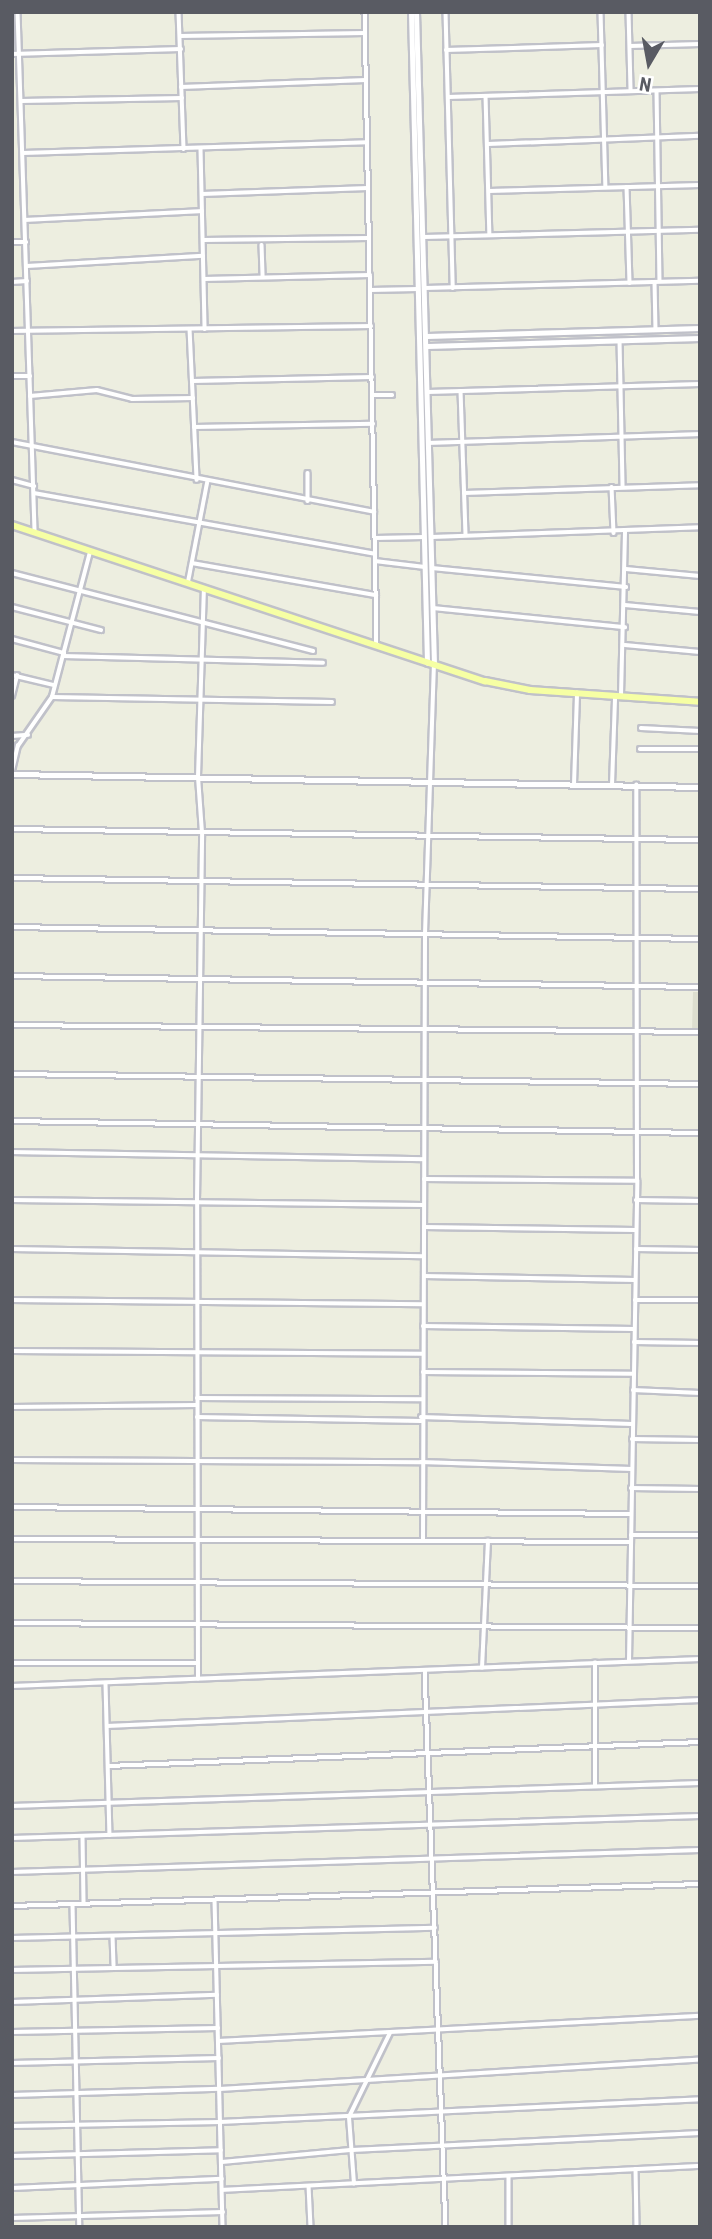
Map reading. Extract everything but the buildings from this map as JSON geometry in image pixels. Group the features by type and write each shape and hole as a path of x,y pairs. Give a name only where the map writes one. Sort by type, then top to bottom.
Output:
{"main road":[{"path":"12,525 431,668 508,686 700,702"}],"street":[{"path":"18,12 35,532"},
{"path":"179,12 184,149"},
{"path":"365,12 377,648"},
{"path":"411,12 414,21 424,237 423,288"},
{"path":"416,12 414,21 424,336 424,537 431,668"},
{"path":"446,12 453,288"},
{"path":"601,12 606,187"},
{"path":"629,12 631,92"},
{"path":"180,36 365,33"},
{"path":"630,46 700,44"},
{"path":"446,50 602,45"},
{"path":"12,54 181,49"},
{"path":"181,87 366,80"},
{"path":"448,97 700,89"},
{"path":"656,329 659,231 657,91"},
{"path":"486,96 490,235"},
{"path":"20,101 181,98"},
{"path":"488,144 700,136"},
{"path":"22,153 367,142"},
{"path":"201,148 205,329"},
{"path":"489,191 700,185"},
{"path":"627,187 629,283"},
{"path":"202,194 368,188"},
{"path":"25,220 202,211"},
{"path":"424,237 700,230"},
{"path":"203,240 369,238"},
{"path":"12,242 26,242"},
{"path":"262,245 262,277"},
{"path":"27,265 203,256"},
{"path":"204,279 370,275"},
{"path":"12,282 27,281"},
{"path":"370,290 700,281"},
{"path":"12,331 371,326"},
{"path":"424,336 700,327"},
{"path":"190,329 197,480"},
{"path":"424,346 700,338"},
{"path":"620,341 624,487"},
{"path":"423,1541 421,1419 424,983 433,608 428,392 424,346"},
{"path":"12,376 30,376"},
{"path":"192,381 372,377"},
{"path":"428,392 700,384"},
{"path":"30,396 97,390 132,399 193,398"},
{"path":"461,391 466,535"},
{"path":"372,395 392,395"},
{"path":"194,427 373,424"},
{"path":"429,443 700,434"},
{"path":"12,442 207,482 374,512"},
{"path":"308,472 308,500"},
{"path":"12,480 34,486"},
{"path":"188,584 207,482"},
{"path":"464,493 700,485"},
{"path":"612,487 614,533"},
{"path":"34,493 375,554"},
{"path":"432,537 614,533 700,527"},
{"path":"611,785 625,627 625,532"},
{"path":"375,538 424,537"},
{"path":"91,550 52,697 18,746 12,773 700,786"},
{"path":"375,561 425,567"},
{"path":"192,563 376,595"},
{"path":"432,568 626,587"},
{"path":"626,569 700,576"},
{"path":"12,573 313,651"},
{"path":"198,1679 197,1201 200,1153 202,833 198,777 204,589"},
{"path":"625,605 700,612"},
{"path":"12,607 101,630"},
{"path":"433,608 625,627"},
{"path":"12,639 63,654 323,663"},
{"path":"624,645 700,652"},
{"path":"12,696 15,676 55,685"},
{"path":"574,785 577,693"},
{"path":"52,697 332,702"},
{"path":"641,728 700,732"},
{"path":"12,736 28,734"},
{"path":"640,750 700,749"},
{"path":"629,1661 637,1181 636,785"},
{"path":"12,829 700,840"},
{"path":"12,878 700,889"},
{"path":"12,927 700,939"},
{"path":"12,976 700,987"},
{"path":"12,1025 700,1032"},
{"path":"12,1073 700,1084"},
{"path":"12,1121 700,1133"},
{"path":"12,1152 200,1153 424,1159"},
{"path":"424,1179 637,1181"},
{"path":"12,1199 424,1205"},
{"path":"636,1200 700,1201"},
{"path":"424,1227 636,1230"},
{"path":"12,1249 423,1256"},
{"path":"636,1249 700,1250"},
{"path":"423,1276 635,1280"},
{"path":"12,1300 197,1299 423,1304"},
{"path":"635,1300 700,1300"},
{"path":"423,1326 634,1329"},
{"path":"634,1342 700,1343"},
{"path":"12,1351 197,1349 423,1354"},
{"path":"423,1372 634,1374"},
{"path":"634,1390 700,1393"},
{"path":"197,1398 422,1399"},
{"path":"12,1407 197,1405"},
{"path":"197,1417 633,1424"},
{"path":"632,1439 700,1440"},
{"path":"12,1460 421,1462 632,1469"},
{"path":"631,1488 700,1489"},
{"path":"12,1507 631,1514"},
{"path":"631,1535 700,1535"},
{"path":"12,1539 631,1542"},
{"path":"482,1668 488,1541"},
{"path":"12,1581 485,1587 700,1586"},
{"path":"12,1623 700,1628"},
{"path":"12,1686 700,1659"},
{"path":"12,1663 198,1663"},
{"path":"595,1786 596,1663"},
{"path":"425,1671 446,2227"},
{"path":"106,1683 110,1835"},
{"path":"107,1726 700,1700"},
{"path":"108,1766 700,1742"},
{"path":"12,1806 700,1783"},
{"path":"12,1838 700,1816"},
{"path":"83,1836 84,1904"},
{"path":"12,1872 700,1850"},
{"path":"12,1906 700,1884"},
{"path":"215,1900 223,2227"},
{"path":"73,1905 80,2227"},
{"path":"12,1938 435,1928"},
{"path":"113,1936 114,1965"},
{"path":"12,1970 114,1965 436,1962"},
{"path":"12,2002 217,1995"},
{"path":"218,2041 700,2016"},
{"path":"12,2032 218,2028"},
{"path":"354,2184 349,2117 390,2033"},
{"path":"12,2063 219,2058"},
{"path":"12,2095 220,2089 700,2060"},
{"path":"12,2126 349,2117 700,2099"},
{"path":"222,2162 352,2150 700,2133"},
{"path":"12,2156 221,2150"},
{"path":"222,2190 700,2166"},
{"path":"636,2169 637,2227"},
{"path":"509,2176 509,2227"},
{"path":"12,2188 222,2179"},
{"path":"309,2186 311,2227"},
{"path":"12,2218 223,2212"}],"shaded area":[{"path":"693,992 700,992 700,1031 692,1031"}]}
